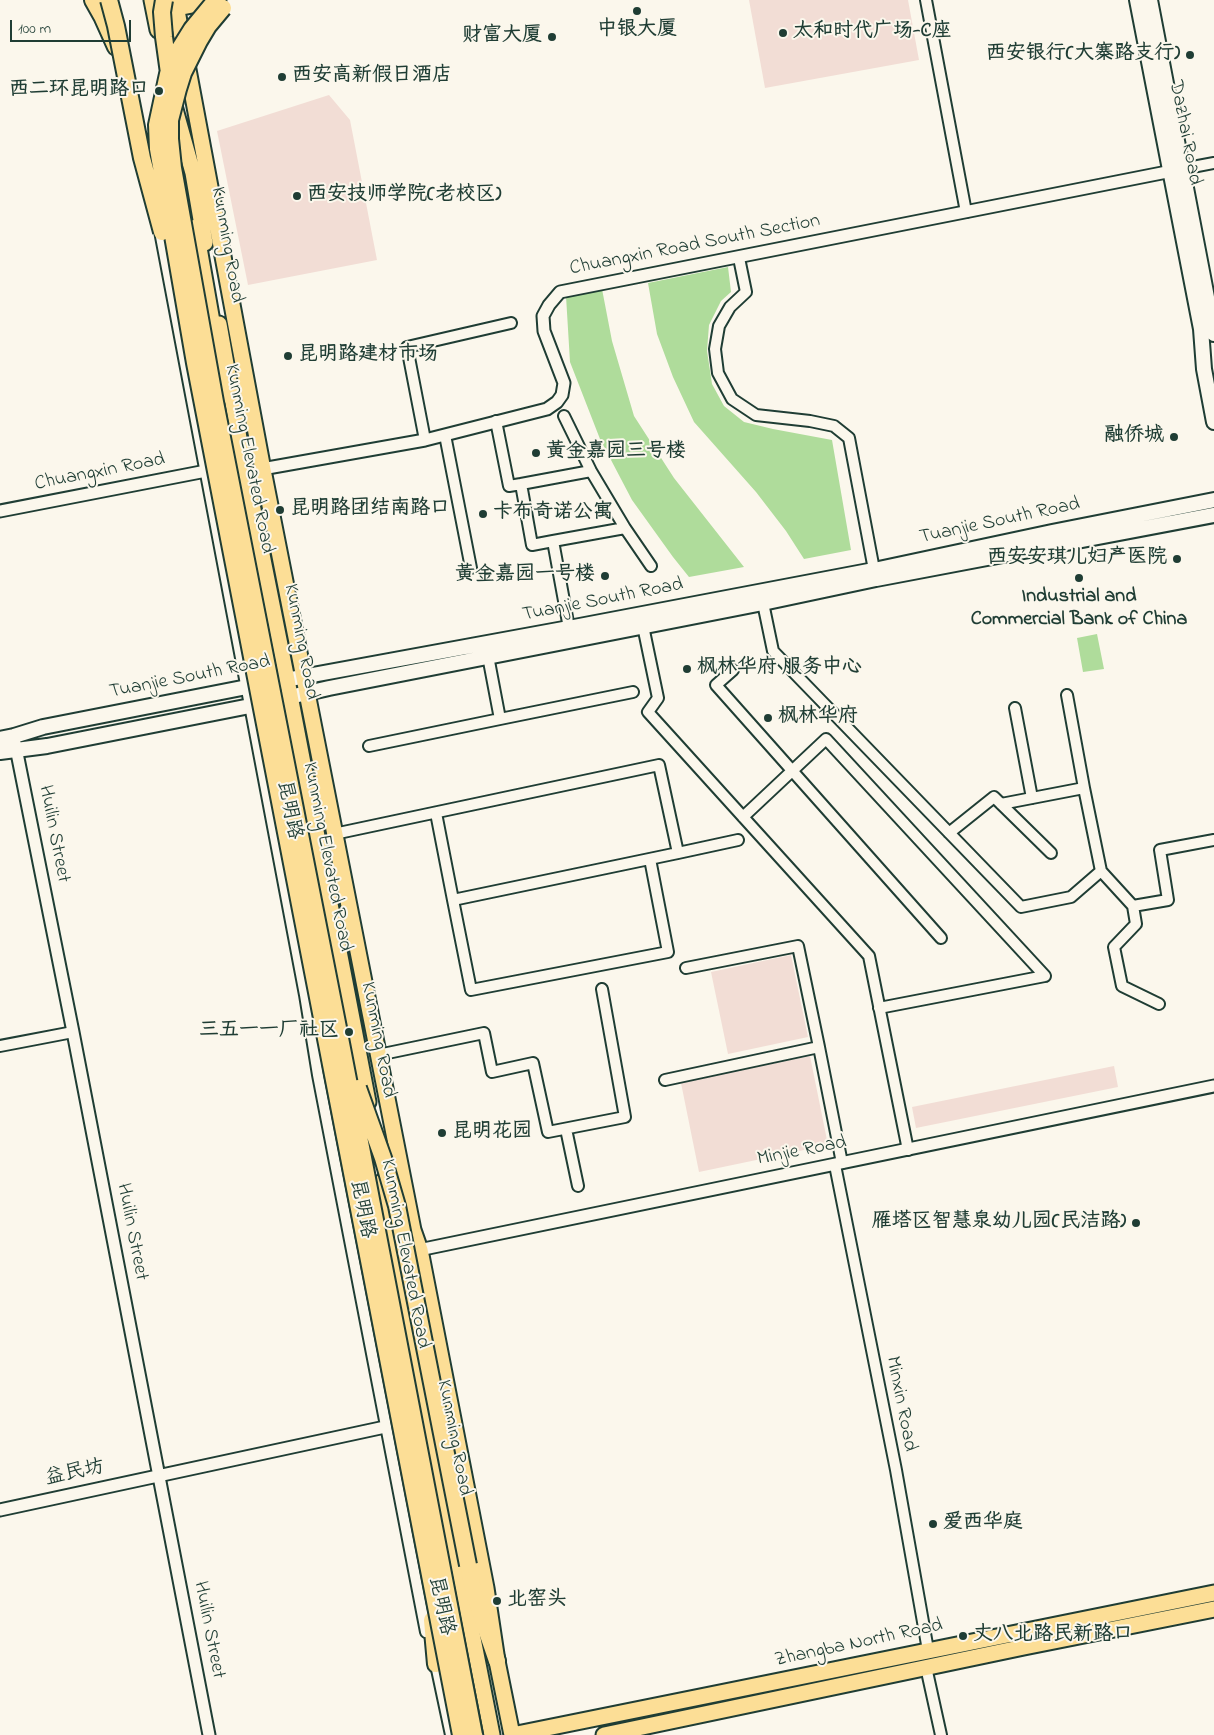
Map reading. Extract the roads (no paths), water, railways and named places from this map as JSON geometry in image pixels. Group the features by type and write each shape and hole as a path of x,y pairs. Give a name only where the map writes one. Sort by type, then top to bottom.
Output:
{"highway":[{"path":"93,0 109,31 126,75"},
{"path":"109,0 116,26 142,158 166,249 179,315 195,362"},
{"name":"Kunming Elevated Road","path":"217,0 192,29 168,74 157,124 161,172 195,362 461,1735"},
{"name":"Kunming Elevated Road","path":"231,0 208,26 183,73 170,120 170,139 225,452 474,1735"},
{"path":"172,3 162,12 166,56 214,330 225,452"},
{"path":"340,1038 384,1158 397,1206 474,1594 497,1661"},
{"path":"332,1075 336,1147 411,1507 432,1620 436,1664"}],"main road":[{"name":"Kunming Road","path":"152,0 169,89 193,173 245,472 398,1254 489,1734"},
{"path":"172,3 217,0"},
{"name":"Dazhai Road","path":"1137,0 1214,334"},
{"name":"Dazhai Road","path":"1150,0 1201,328 1204,369 1214,422"},
{"name":"Kunming Road","path":"172,3 334,834 413,1230 420,1250 486,1588 497,1661 512,1735"},
{"name":"Tuanjie South Road","path":"0,739 47,746 250,706 307,692 763,603 1052,532 1214,500"},
{"name":"Tuanjie South Road","path":"0,752 43,727 246,687 569,628 1214,515"},
{"name":"Zhangba North Road","path":"489,1734 512,1735 1214,1593"},
{"name":"Zhangba North Road","path":"604,1735 1214,1609"}],"street":[{"name":"昆明路","path":"113,0 206,471 385,1427 428,1640 436,1664 451,1735"},
{"path":"926,0 966,212"},
{"path":"1176,170 1214,163"},
{"name":"Chuangxin Road South Section","path":"245,472 425,440 547,408 557,402 562,395 564,383 544,331 543,316 560,292 1176,170"},
{"path":"150,183 193,173"},
{"path":"739,258 746,292 730,307 719,326 715,349 718,373 732,399 756,415 810,421 834,426 849,438 875,574"},
{"path":"425,440 407,347 511,323"},
{"path":"564,416 591,471 624,528 651,566"},
{"path":"496,421 509,486 591,471"},
{"path":"445,434 471,568"},
{"path":"206,471 245,472"},
{"name":"Chuangxin Road","path":"0,511 206,471"},
{"path":"521,484 532,545 624,528"},
{"path":"553,541 569,628"},
{"path":"763,603 773,651 1021,907 1071,897 1101,871"},
{"path":"644,626 658,698 648,712 868,956 908,1150"},
{"path":"488,656 500,719"},
{"path":"733,670 716,685 941,938"},
{"path":"369,746 633,692"},
{"path":"1067,695 1101,871 1133,906 1136,924 1114,947 1122,986 1159,1004"},
{"path":"1015,708 1032,798"},
{"path":"743,817 826,739 1045,976 879,1008"},
{"name":"Huilin Street","path":"15,742 209,1735"},
{"path":"334,834 659,765 678,853"},
{"path":"1001,804 1084,788"},
{"path":"949,833 994,797 1051,853"},
{"path":"436,813 471,990 668,952 650,859"},
{"path":"453,900 738,840"},
{"path":"1133,906 1168,900 1160,850 1214,840"},
{"name":"Minxin Road","path":"686,968 798,946 819,1047 838,1164 928,1650"},
{"path":"378,1055 484,1033 492,1072 533,1063 548,1132 625,1117 602,989"},
{"path":"0,1046 73,1032"},
{"path":"665,1080 819,1047"},
{"name":"Minjie Road","path":"398,1254 1214,1086"},
{"path":"566,1128 578,1186"},
{"path":"385,1427 429,1418"},
{"name":"益民坊","path":"0,1510 385,1427"},
{"path":"926,1667 941,1735"}],"place":[{"name":"中银大厦","path":"637,11"},
{"name":"太和时代广场-C座","path":"783,33"},
{"name":"财富大厦","path":"552,37"},
{"name":"西安银行(大寨路支行)","path":"1190,55"},
{"name":"西安高新假日酒店","path":"282,77"},
{"name":"西二环昆明路口","path":"159,91"},
{"name":"西安技师学院(老校区)","path":"297,196"},
{"name":"昆明路建材市场","path":"288,356"},
{"name":"融侨城","path":"1174,437"},
{"name":"黄金嘉园三号楼","path":"536,453"},
{"name":"昆明路团结南路口","path":"280,510"},
{"name":"卡布奇诺公寓","path":"483,514"},
{"name":"西安安琪儿妇产医院","path":"1177,559"},
{"name":"黄金嘉园一号楼","path":"605,576"},
{"name":"Industrial and Commercial Bank of China","path":"1079,578"},
{"name":"枫林华府 服务中心","path":"687,669"},
{"name":"枫林华府","path":"768,718"},
{"name":"三五一一厂社区","path":"349,1032"},
{"name":"昆明花园","path":"442,1133"},
{"name":"雁塔区智慧泉幼儿园(民洁路)","path":"1136,1223"},
{"name":"爱西华庭","path":"933,1524"},
{"name":"北窑头","path":"497,1601"},
{"name":"丈八北路民新路口","path":"963,1636"}]}
